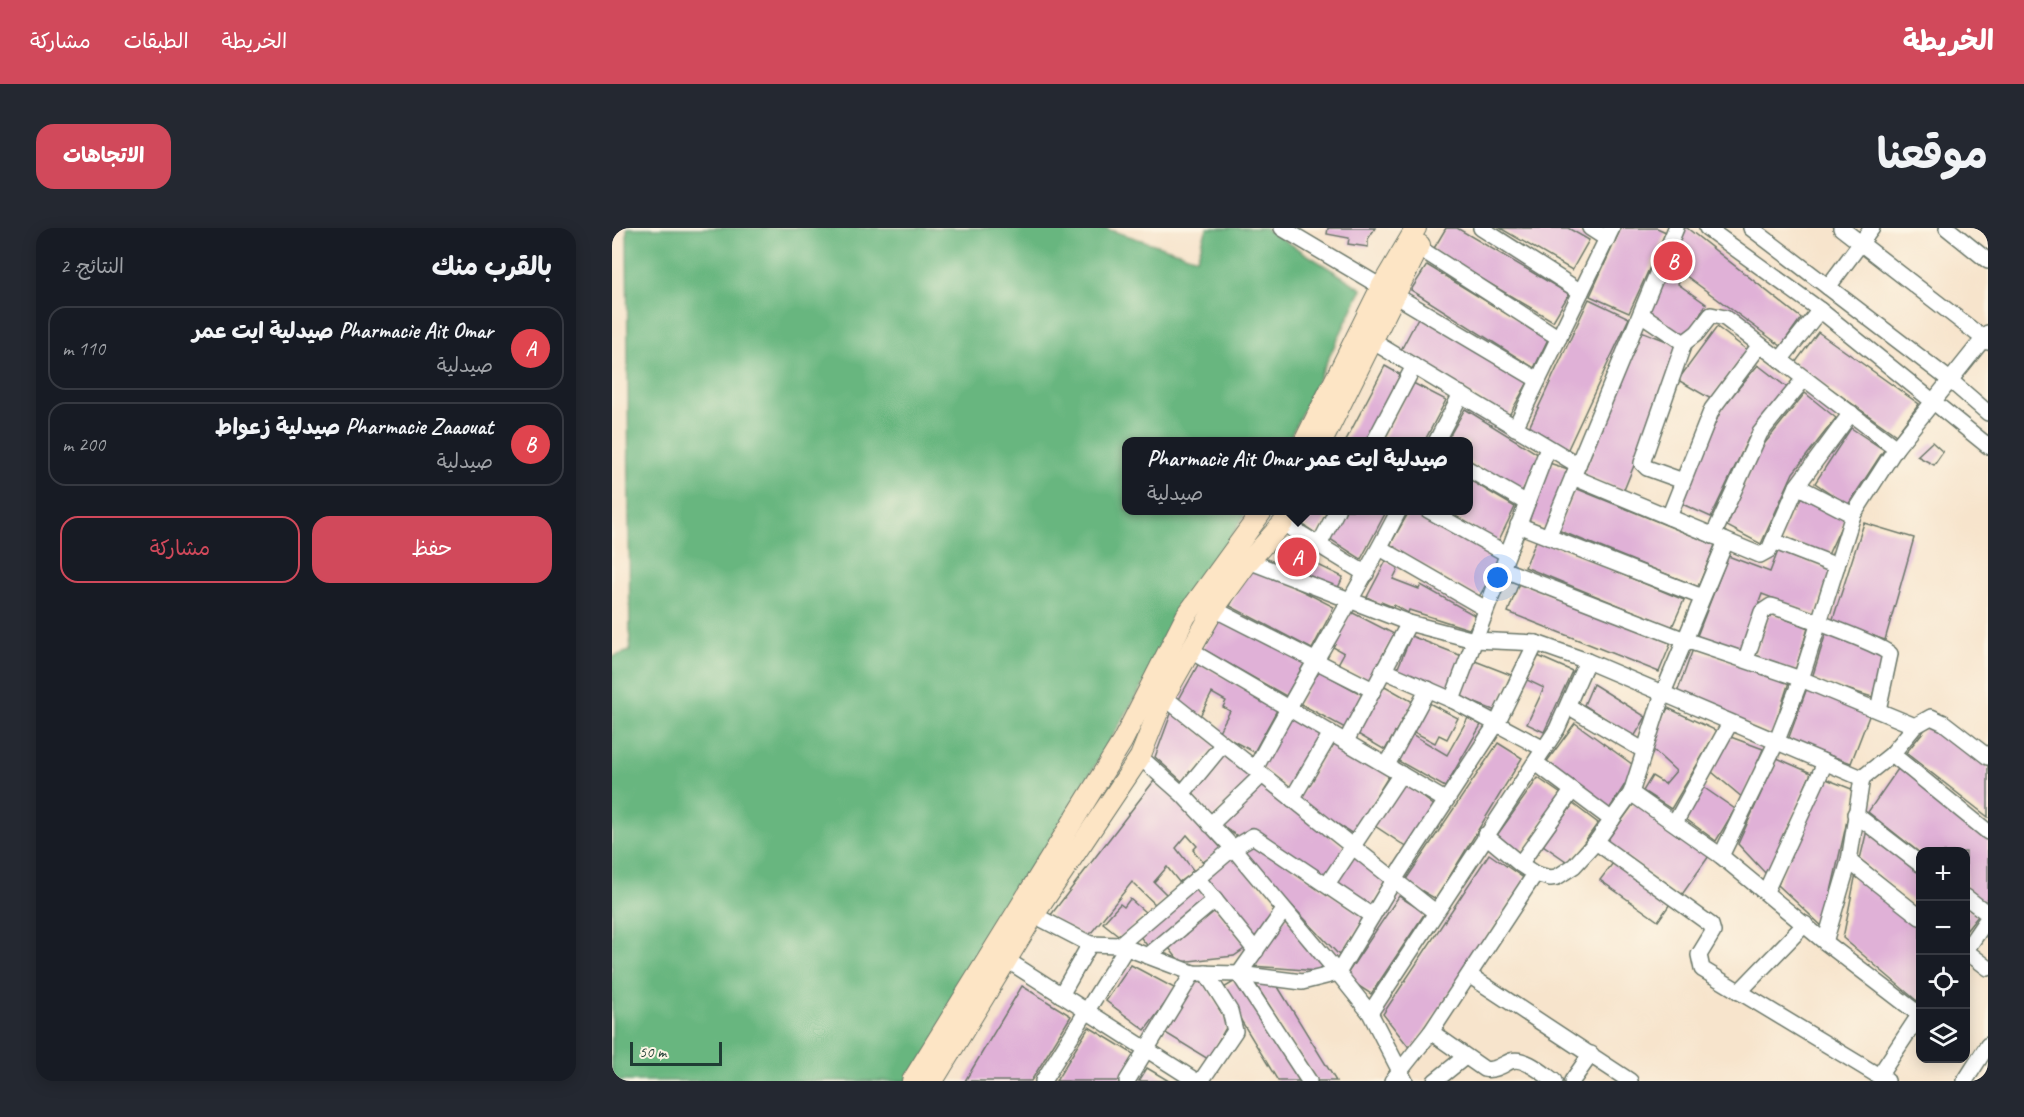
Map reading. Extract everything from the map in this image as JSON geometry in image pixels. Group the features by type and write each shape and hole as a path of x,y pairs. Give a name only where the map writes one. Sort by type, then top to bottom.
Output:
{"street":[{"path":"1282,228 1538,380"},
{"path":"1306,437 1388,291 1414,239 1428,228"},
{"path":"1481,228 1581,292"},
{"path":"1515,428 1610,233 1590,228"},
{"path":"1548,537 1676,228"},
{"path":"1707,228 1820,310 1936,401 1988,446"},
{"path":"1751,228 1951,381 1988,413"},
{"path":"1720,856 1776,743 1801,679 1853,515 1896,448 1987,338 1841,228"},
{"path":"1828,286 1872,228"},
{"path":"1947,228 1988,261"},
{"path":"1414,239 1559,338"},
{"path":"1325,437 1372,341 1388,291"},
{"path":"1780,360 1820,310"},
{"path":"1641,314 1684,343"},
{"path":"1684,343 1690,341 1714,314 1725,318 1896,448"},
{"path":"1372,341 1548,447 1576,471 1669,517 1760,555 1769,550 1797,486 1851,413"},
{"path":"1683,481 1647,468 1641,463 1684,343"},
{"path":"1669,517 1712,409 1761,345"},
{"path":"1376,437 1414,366"},
{"path":"1485,835 1535,874 1557,877 1574,866 1596,842 1631,793 1663,693 1702,597 1719,538 1760,433 1804,379"},
{"path":"1438,437 1461,394"},
{"path":"1452,700 1548,447"},
{"path":"1473,472 1527,503"},
{"path":"1797,486 1853,515"},
{"path":"912,1081 998,955 1034,915 1140,757 1164,697 1214,609 1261,515"},
{"path":"1319,545 1334,515"},
{"path":"1210,825 1258,772 1287,707 1351,603 1396,515"},
{"path":"1437,515 1507,554"},
{"path":"933,1081 998,955 1122,742 1186,616 1241,558 1286,517 1319,545 1366,574"},
{"path":"1518,525 1702,597"},
{"path":"1773,541 1837,566"},
{"path":"1380,548 1486,609"},
{"path":"1241,558 1351,603 1409,623 1474,640 1536,643 1587,661 1862,778"},
{"path":"1502,569 1685,640 1801,679 1915,726"},
{"path":"1746,659 1766,608 1778,608 1890,652 1878,710"},
{"path":"1214,609 1373,690"},
{"path":"1346,741 1409,623"},
{"path":"1034,915 1090,944 1123,946 1199,973 1239,974 1302,982 1338,973 1394,880 1497,723 1536,643"},
{"path":"1189,650 1445,801"},
{"path":"1370,1013 1485,835 1536,763 1568,706 1587,661"},
{"path":"1383,670 1452,700 1544,749"},
{"path":"1387,765 1428,689"},
{"path":"1164,697 1435,912"},
{"path":"1568,706 1643,750"},
{"path":"1825,942 1848,861 1862,778 1892,754 1915,726 1927,718 1937,719 1988,757"},
{"path":"1675,823 1730,723"},
{"path":"1292,799 1331,733"},
{"path":"1182,794 1223,744"},
{"path":"1892,754 1988,832"},
{"path":"1140,757 1182,794 1233,848 1338,973 1370,1013 1399,1077"},
{"path":"1536,763 1612,820"},
{"path":"1766,891 1825,763"},
{"path":"1327,885 1401,774"},
{"path":"1520,864 1572,791"},
{"path":"1631,793 1766,891 1825,942 1916,1011"},
{"path":"1855,814 1916,861"},
{"path":"1043,1081 1087,1011 1123,946 1233,848 1254,837 1372,916"},
{"path":"1596,842 1712,925 1713,932 1699,955 1699,964 1707,973 1883,1078 1916,1021"},
{"path":"1848,861 1916,913"},
{"path":"1399,1077 1535,874"},
{"path":"1197,878 1256,951"},
{"path":"1149,956 1215,900"},
{"path":"1970,901 1988,916 1970,943"},
{"path":"1239,974 1284,910"},
{"path":"1739,992 1805,924"},
{"path":"1061,995 1090,944"},
{"path":"998,955 1196,1081"},
{"path":"1970,955 1988,968"},
{"path":"1127,1081 1146,1049 1199,973"},
{"path":"1199,973 1230,1011 1235,1031 1201,1081"},
{"path":"1239,974 1309,1081"},
{"path":"1469,975 1630,1081"},
{"path":"1431,1032 1465,1057 1491,1071 1513,1060 1524,1061 1554,1081"},
{"path":"1965,1081 1988,1045"},
{"path":"1572,1081 1591,1054"},
{"path":"1435,1081 1465,1057"}],"green space":[{"path":"627,228 1104,228 1197,258 1207,228 1265,228 1362,289 1290,437 1122,437 1122,515 1245,515 1005,917 920,1081 612,1081 612,657 630,651"}],"building":[{"path":"1328,228 1375,228 1368,239 1368,247 1348,244 1349,238 1327,234"},
{"path":"1446,228 1457,228 1569,294 1553,321 1433,250"},
{"path":"1500,228 1568,228 1589,240 1572,270"},
{"path":"1621,228 1657,228 1666,232 1629,313 1590,296"},
{"path":"1683,228 1687,228 1801,318 1781,346 1682,273 1678,284 1706,304 1687,338 1649,311"},
{"path":"1427,265 1548,339 1534,368 1411,290"},
{"path":"1589,299 1629,318 1567,451 1527,432"},
{"path":"1420,314 1528,382 1508,417 1401,350"},
{"path":"1717,327 1747,350 1711,399 1678,380"},
{"path":"1641,331 1682,347 1624,490 1583,474"},
{"path":"1818,332 1919,404 1896,435 1795,363"},
{"path":"1758,365 1789,389 1751,433 1711,517 1680,503 1722,408"},
{"path":"1385,366 1403,376 1370,437 1348,437"},
{"path":"1413,383 1446,400 1427,437 1385,437"},
{"path":"1805,393 1836,418 1793,473 1761,544 1727,526 1757,453"},
{"path":"1465,409 1541,456 1521,493 1473,463 1473,437 1449,437"},
{"path":"1851,428 1884,450 1848,505 1815,483"},
{"path":"1932,442 1943,452 1934,465 1917,456"},
{"path":"1549,463 1568,469 1547,528 1529,521"},
{"path":"1473,482 1515,507 1498,542 1451,515 1473,515"},
{"path":"1575,488 1715,545 1698,587 1558,530"},
{"path":"1800,497 1845,518 1827,557 1782,536"},
{"path":"1306,515 1327,515 1317,534 1302,524"},
{"path":"1343,515 1384,515 1361,559 1330,539"},
{"path":"1407,515 1424,515 1501,559 1479,597 1390,545"},
{"path":"1864,523 1914,538 1885,640 1832,622"},
{"path":"1537,539 1684,600 1672,627 1525,567"},
{"path":"1298,545 1317,554 1312,562 1343,577 1336,592 1286,570 1290,561 1287,559"},
{"path":"1778,551 1831,571 1815,614 1762,594 1741,652 1697,636 1728,556 1770,572"},
{"path":"1386,561 1399,567 1393,579 1419,589 1421,585 1476,616 1469,629 1409,610 1408,613 1394,605 1393,607 1381,602 1380,604 1367,597"},
{"path":"1251,565 1334,607 1312,649 1230,606"},
{"path":"1519,583 1671,643 1659,672 1508,612"},
{"path":"1351,612 1394,634 1370,680 1338,664 1344,653 1333,647"},
{"path":"1770,613 1808,628 1795,672 1755,656"},
{"path":"1222,616 1305,662 1286,696 1203,649"},
{"path":"1826,633 1886,652 1872,697 1812,678"},
{"path":"1411,636 1462,656 1447,691 1397,670"},
{"path":"1693,649 1789,682 1772,734 1677,693"},
{"path":"1538,656 1572,671 1544,732 1527,724 1544,688 1527,680"},
{"path":"1475,661 1511,675 1496,711 1460,697"},
{"path":"1199,663 1278,708 1254,752 1218,733 1230,711 1223,707 1226,701 1212,693 1200,716 1177,703"},
{"path":"1317,670 1363,695 1345,728 1299,703"},
{"path":"1593,684 1646,717 1634,737 1584,705"},
{"path":"1383,685 1413,702 1385,750 1356,733"},
{"path":"1807,688 1871,711 1851,763 1788,740"},
{"path":"1427,702 1458,718 1447,739 1439,735 1435,743 1412,731"},
{"path":"1668,708 1717,731 1671,809 1643,791 1652,776 1665,784 1676,771 1649,746"},
{"path":"1172,711 1216,745 1184,783 1155,757"},
{"path":"1290,711 1325,732 1292,791 1260,765"},
{"path":"1468,718 1481,725 1445,787 1395,759 1410,733 1447,755"},
{"path":"1931,722 1988,766 1988,817 1906,753"},
{"path":"1575,723 1636,767 1608,811 1545,764"},
{"path":"1728,736 1763,749 1743,798 1712,772"},
{"path":"1332,742 1390,774 1353,834 1298,799"},
{"path":"1498,743 1522,758 1436,899 1405,881"},
{"path":"1223,750 1254,776 1213,817 1189,792"},
{"path":"1777,758 1811,773 1767,875 1738,844"},
{"path":"1900,766 1988,835 1988,898 1984,903 1970,891 1970,847 1916,847 1916,850 1868,812"},
{"path":"1157,777 1222,849 1203,862 1193,850 1197,846 1187,835 1176,848 1194,871 1179,882 1167,867 1154,882 1167,895 1156,905 1132,882 1087,938 1050,916"},
{"path":"1821,777 1854,790 1823,927 1778,885"},
{"path":"1538,778 1561,794 1518,854 1495,838"},
{"path":"1260,781 1346,849 1326,878 1239,837 1218,824"},
{"path":"1402,781 1436,807 1408,848 1372,824"},
{"path":"1703,787 1735,809 1716,841 1682,816"},
{"path":"1635,802 1709,856 1681,896 1606,842"},
{"path":"1573,804 1598,823 1569,863 1543,845"},
{"path":"1867,830 1916,869 1916,904 1860,859"},
{"path":"1253,839 1365,918 1339,955 1243,854"},
{"path":"1489,854 1525,879 1411,1050 1383,1014"},
{"path":"1233,855 1279,911 1265,922 1268,925 1253,938 1204,879"},
{"path":"1353,855 1387,880 1369,911 1334,884"},
{"path":"1613,863 1670,904 1658,921 1600,880"},
{"path":"1856,873 1916,922 1916,1000 1843,938"},
{"path":"1195,885 1208,901 1150,949 1138,934"},
{"path":"1399,896 1425,913 1371,994 1345,977"},
{"path":"1130,899 1145,912 1122,938 1103,923 1120,904 1124,907"},
{"path":"1213,906 1247,947 1234,956 1180,962 1166,944"},
{"path":"1970,910 1978,916 1970,926"},
{"path":"1286,917 1331,972 1252,966"},
{"path":"1131,965 1176,989 1145,1030 1106,1001"},
{"path":"1237,980 1300,1081 1278,1081 1222,989"},
{"path":"1205,982 1228,1024 1208,1059 1164,1032 1195,983"},
{"path":"1275,982 1336,1081 1317,1081 1255,983"},
{"path":"1022,986 1071,1016 1031,1081 965,1081"},
{"path":"1089,1027 1135,1055 1119,1081 1056,1081"},
{"path":"1147,1068 1169,1081 1139,1081"}],"place":[{"name":"Pharmacie Zaaouat صيدلية زعواط","path":"1673,261"},
{"name":"Pharmacie Ait Omar صيدلية ايت عمر","path":"1297,557"}]}
